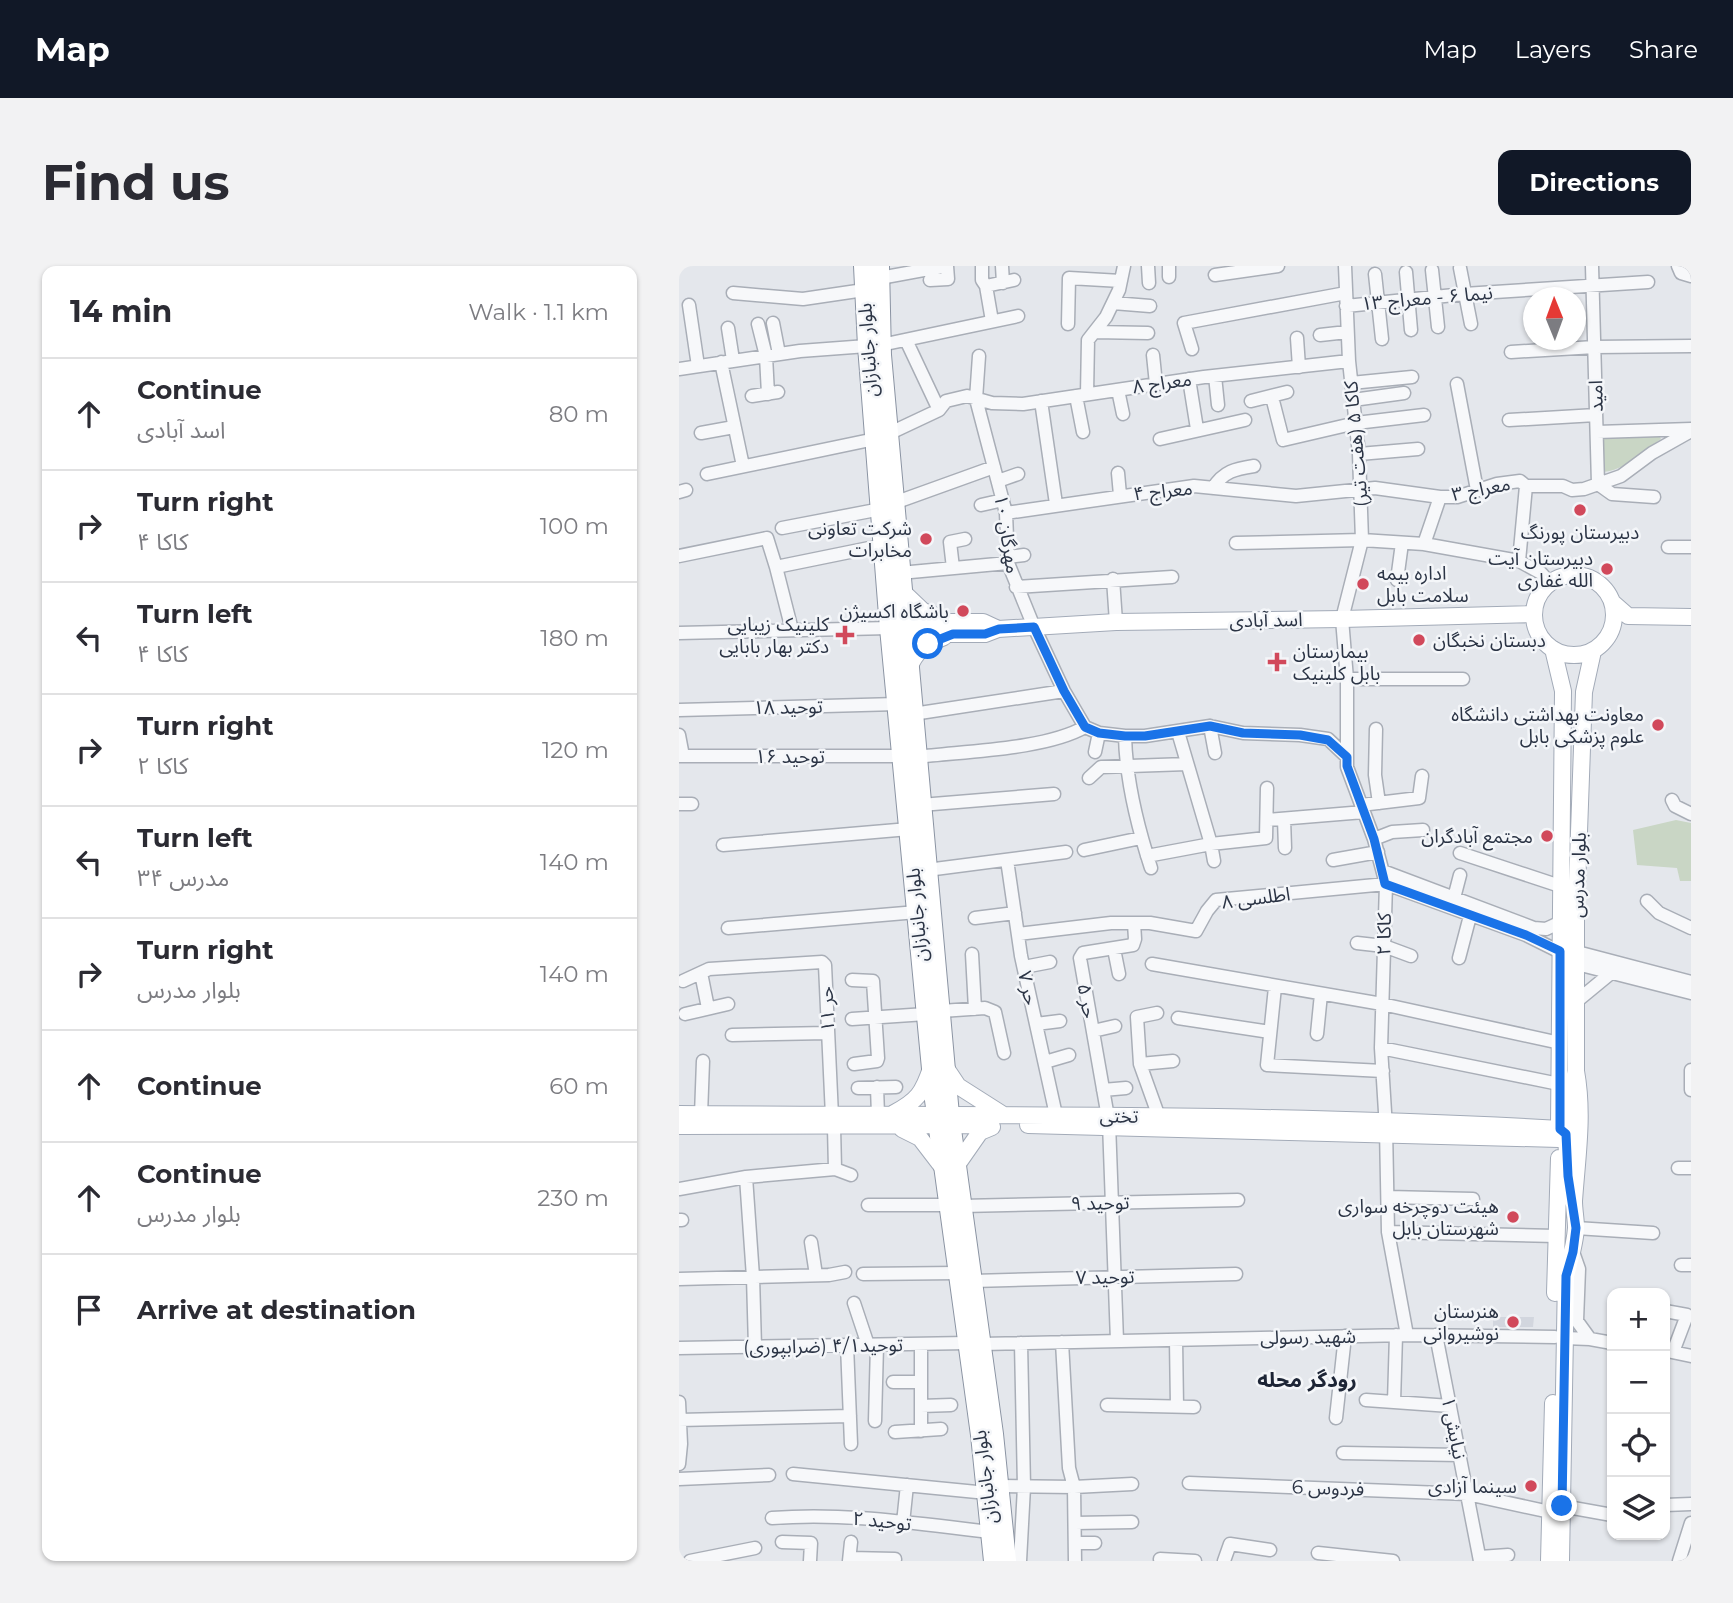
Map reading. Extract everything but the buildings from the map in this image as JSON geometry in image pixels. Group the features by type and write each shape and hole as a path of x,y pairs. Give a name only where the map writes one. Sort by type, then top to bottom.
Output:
{"highway":[{"name":"بلوار جانبازان","path":"863,266 863,290 874,345 888,506 900,573 894,592"},
{"name":"بلوار جانبازان","path":"874,345 880,272"},
{"name":"بلوار جانبازان","path":"888,506 884,545 909,669 913,714 909,756 909,829 917,912 933,1012 944,1121 993,1489 1007,1561"},
{"name":"بلوار جانبازان","path":"900,628 897,704 921,805 927,870 933,1012"},
{"name":"بلوار جانبازان","path":"993,1489 993,1561"}],"main road":[{"path":"1568,576 1590,579 1607,592 1612,602 1614,613 1611,630 1602,644 1593,651 1573,655 1553,649 1539,634 1534,614 1541,593 1551,583 1568,576"},
{"path":"894,592 953,628 920,649 913,657 909,669"},
{"path":"1612,602 1628,616 1691,617"},
{"name":"اسد آبادی","path":"900,628 953,628 985,634 999,629 1115,622 1534,614"},
{"path":"1611,630 1627,625 1691,626"},
{"name":"بلوار مدرس","path":"1553,649 1563,691 1559,1084 1562,1134 1556,1236 1559,1338 1556,1509 1561,1561"},
{"name":"بلوار مدرس","path":"1559,1338 1566,1276 1576,1228 1574,1205 1581,1116 1576,1071 1584,692 1593,651"},
{"path":"939,1067 1001,1120 980,1132 950,1167 920,1138 884,1119 913,1103 939,1067"},
{"path":"1574,1205 1562,1134 1576,1071"},
{"name":"تختی","path":"679,1114 833,1121"},
{"name":"تختی","path":"1001,1120 1056,1115 1108,1123 1159,1117 1562,1134"},
{"name":"تختی","path":"679,1126 884,1119 1386,1128"},
{"name":"بلوار مدرس","path":"1549,1561 1556,1509"}],"street":[{"path":"986,286 1009,282 1002,266"},
{"path":"1083,432 1081,395 1088,340 1106,317 1121,281 1124,266"},
{"path":"1148,266 1149,283"},
{"path":"1215,275 1273,266"},
{"name":"کاکا ۵ (هفت تیر)","path":"1342,619 1362,540 1359,454 1349,361 1345,266"},
{"name":"امید","path":"1592,266 1598,484"},
{"path":"1678,266 1681,273 1691,276"},
{"path":"1460,268 1471,324"},
{"path":"930,280 948,279 961,270"},
{"path":"880,272 961,270 982,280 986,286 992,321"},
{"path":"1432,270 1438,327"},
{"path":"1406,272 1411,330"},
{"path":"1375,274 1382,339"},
{"path":"1068,324 1069,278 1121,281"},
{"name":"نیما ۶ - معراج ۱۳","path":"1192,349 1184,323 1346,299 1378,302 1648,282"},
{"path":"733,293 803,299 863,290"},
{"path":"1112,303 1150,306"},
{"path":"689,305 698,366"},
{"path":"679,369 772,355 906,340 1018,316"},
{"path":"752,396 773,393 773,323"},
{"path":"758,324 772,355"},
{"path":"728,328 727,361 734,427 743,466"},
{"path":"1095,332 1148,333"},
{"path":"1319,335 1347,332"},
{"path":"1297,338 1299,367"},
{"path":"906,340 939,410"},
{"path":"1511,352 1595,346 1691,346"},
{"path":"1153,355 1156,384"},
{"name":"مهرگان ۱۰","path":"979,356 976,399 1005,507 1008,560 1016,587 1034,627 1064,691 1085,727"},
{"name":"معراج ۸","path":"707,474 882,436 939,410 946,401 967,396 992,403 1023,404 1189,379 1349,361"},
{"path":"1215,376 1218,405"},
{"path":"1351,383 1412,377"},
{"path":"1189,379 1197,429"},
{"path":"1457,384 1477,490"},
{"path":"1118,390 1123,414"},
{"path":"1251,401 1287,392"},
{"path":"1353,400 1404,393"},
{"path":"1272,397 1283,440 1356,423 1424,415"},
{"path":"1041,401 1056,504"},
{"path":"1510,420 1596,415"},
{"path":"1160,439 1245,420"},
{"path":"701,433 734,427"},
{"path":"1597,432 1691,430"},
{"path":"1598,484 1621,476 1652,453 1691,430"},
{"path":"1359,454 1418,449"},
{"path":"1213,488 1222,475 1254,466"},
{"path":"782,528 888,506 994,467"},
{"path":"1118,473 1120,495"},
{"path":"998,481 1018,474"},
{"name":"معراج ۳","path":"1361,490 1375,488 1440,497 1457,496 1520,481 1526,486 1563,486 1572,490 1598,484"},
{"path":"1598,484 1612,494 1654,497"},
{"name":"معراج ۴","path":"981,505 1005,507 1056,504 1194,486 1296,496 1361,490"},
{"path":"1519,561 1526,486"},
{"path":"1423,544 1440,497"},
{"path":"679,556 767,538 792,631"},
{"path":"953,568 950,542 965,539"},
{"path":"1236,542 1362,540 1423,544 1519,561 1541,573 1551,583"},
{"path":"1397,580 1402,543"},
{"path":"776,567 884,545"},
{"path":"1668,547 1691,547"},
{"path":"900,573 953,568 1024,555"},
{"path":"1016,587 1172,577"},
{"path":"1113,579 1115,622"},
{"path":"856,629 871,623 880,615 894,592"},
{"name":"کاکا ۲","path":"1342,619 1347,680 1347,766 1376,846 1384,878 1381,1048 1388,1232 1401,1335 1394,1402"},
{"path":"679,633 900,628"},
{"path":"1347,680 1464,679"},
{"path":"913,714 1064,691"},
{"name":"توحید ۱۸","path":"679,709 897,704"},
{"path":"1085,727 1099,733 1125,736 1178,732 1210,726 1243,733 1300,735 1328,740 1347,757"},
{"path":"1210,726 1215,753"},
{"name":"توحید ۱۶","path":"681,756 909,756 1039,743 1085,727"},
{"path":"1376,729 1375,775 1379,803"},
{"path":"1178,732 1214,861"},
{"path":"1095,752 1099,733"},
{"path":"679,736 681,756"},
{"path":"1125,736 1126,767 1141,838 1149,862 1211,844 1268,837 1267,788"},
{"path":"1089,779 1101,767 1187,764"},
{"path":"1267,820 1419,798 1422,776"},
{"path":"921,805 1054,794"},
{"path":"1672,800 1675,806 1691,814"},
{"path":"1284,819 1285,848"},
{"path":"723,845 909,829"},
{"path":"1333,860 1376,846 1392,832 1423,830"},
{"path":"1084,850 1141,838"},
{"path":"927,870 1066,852"},
{"path":"1460,853 1563,887"},
{"name":"حر ۷","path":"1007,860 1024,967 1056,1115"},
{"path":"1454,898 1460,875"},
{"path":"1384,878 1454,898 1534,928 1546,929 1560,922"},
{"path":"1384,878 1470,916 1526,935 1560,951"},
{"name":"اطلسی ۸","path":"1018,934 1111,923 1150,923 1196,931 1216,900 1384,878"},
{"path":"1647,901 1659,913 1690,925"},
{"path":"728,928 917,912"},
{"path":"975,918 1015,913"},
{"path":"1459,958 1470,916"},
{"path":"1119,974 1114,949 1133,945 1134,923"},
{"path":"1357,943 1384,946 1412,956"},
{"name":"حر ۵","path":"1114,949 1083,953 1080,958 1108,1123 1117,1341"},
{"path":"972,954 975,1009"},
{"path":"1577,958 1611,973 1691,982"},
{"path":"1577,958 1652,978 1691,993"},
{"name":"حر ۱۱","path":"683,981 709,969 822,962 825,965 835,1169"},
{"path":"1024,967 1050,962"},
{"path":"1152,964 1382,1004 1560,1043"},
{"path":"701,973 708,1008"},
{"path":"1577,1001 1611,973"},
{"path":"852,981 873,981 878,1060 854,1064"},
{"path":"1275,987 1267,1065 1383,1071"},
{"path":"1317,1034 1321,995"},
{"path":"685,1014 728,1004"},
{"path":"852,1019 985,1008 995,1012 1004,1054"},
{"path":"1157,1013 1137,1017 1140,1064 1159,1117"},
{"path":"1178,1018 1270,1032"},
{"path":"1036,1024 1060,1021"},
{"path":"1093,1031 1115,1026"},
{"path":"732,1035 827,1033"},
{"path":"1381,1048 1559,1084"},
{"path":"1045,1062 1069,1055"},
{"path":"1140,1064 1173,1060"},
{"path":"701,1115 702,1061"},
{"path":"1691,1070 1691,1090"},
{"path":"877,1087 884,1119"},
{"path":"858,1088 896,1087"},
{"path":"1103,1090 1126,1087"},
{"path":"679,1189 747,1177 835,1169 851,1175"},
{"path":"747,1177 755,1347"},
{"path":"1388,1197 1473,1199"},
{"name":"توحید ۹","path":"868,1205 1238,1200"},
{"path":"1576,1228 1654,1233"},
{"path":"1388,1232 1556,1236"},
{"path":"811,1242 816,1276"},
{"path":"1573,1252 1579,1269 1577,1321 1590,1339"},
{"path":"679,1279 816,1276 845,1272"},
{"name":"توحید ۷","path":"863,1274 1115,1277 1237,1274"},
{"path":"854,1303 872,1345 875,1421"},
{"path":"1670,1312 1687,1315 1670,1347"},
{"name":"شهید رسولی","path":"1021,1343 1401,1335 1590,1339 1607,1342"},
{"name":"نیایش ۱","path":"1436,1335 1480,1559"},
{"path":"1336,1418 1345,1336"},
{"path":"1176,1340 1177,1407"},
{"path":"1062,1342 1069,1468 1074,1487 1075,1561"},
{"path":"1020,1561 1024,1487 1021,1343"},
{"name":"توحید۴/۱ (ضرابپوری)","path":"679,1348 1021,1343"},
{"path":"921,1344 921,1430"},
{"path":"847,1345 851,1444"},
{"path":"1670,1353 1691,1356"},
{"path":"893,1382 921,1382"},
{"path":"1366,1400 1450,1406"},
{"path":"679,1402 679,1464"},
{"path":"921,1406 951,1405"},
{"path":"1107,1405 1194,1407"},
{"path":"680,1420 850,1416"},
{"path":"895,1432 941,1429"},
{"path":"1343,1453 1460,1455"},
{"path":"793,1474 907,1485 993,1489 1132,1484"},
{"path":"679,1479 769,1475"},
{"name":"فردوس 6","path":"1189,1483 1467,1494 1607,1514"},
{"path":"903,1523 907,1485"},
{"path":"1670,1505 1691,1504"},
{"name":"توحید ۲","path":"772,1518 804,1515 857,1517 991,1532"},
{"path":"1075,1523 1132,1522"},
{"path":"1679,1561 1691,1523"},
{"path":"782,1542 811,1543 810,1561"},
{"path":"851,1542 850,1560 895,1559"},
{"path":"1075,1543 1095,1542"},
{"path":"1223,1561 1230,1544 1270,1550"},
{"path":"690,1561 755,1548"},
{"path":"1318,1553 1393,1561"},
{"path":"1480,1559 1508,1556"},
{"path":"1160,1559 1195,1561"}],"shaded area":[{"name":"هنرستان نوشیروانی","path":"1493,1317 1534,1317 1533,1327 1493,1327"}],"green space":[{"path":"1659,435 1661,439 1633,460 1619,468 1603,472 1602,436"},
{"path":"1676,820 1691,823 1691,881 1680,881 1677,868 1637,865 1633,830"}],"place":[{"name":"دبیرستان پورنگ","path":"1580,510"},
{"name":"شرکت تعاونی مخابرات","path":"926,539"},
{"name":"دبیرستان آیت الله غفاری","path":"1607,569"},
{"name":"اداره بیمه سلامت بابل","path":"1363,584"},
{"name":"باشگاه اکسیژن","path":"963,611"},
{"name":"کلینیک زیبایی دکتر بهار بابایی","path":"845,635"},
{"name":"دبستان نخبگان","path":"1419,640"},
{"name":"بیمارستان بابل کلینیک","path":"1277,662"},
{"name":"معاونت بهداشتی دانشگاه علوم پزشکی بابل","path":"1658,725"},
{"name":"مجتمع آبادگران","path":"1547,836"},
{"name":"هیئت دوچرخه سواری شهرستان بابل","path":"1513,1217"},
{"name":"هنرستان نوشیروانی","path":"1513,1322"},
{"name":"سینما آزادی","path":"1531,1486"}],"district":[{"name":"رودگر محله","path":"1307,1379"}],"route":[{"path":"928,644 953,634 985,634 999,629 1034,627 1070,704 1085,727 1099,733 1145,736 1210,726 1243,733 1300,735 1328,740 1347,757 1347,766 1374,839 1385,884 1526,935 1560,951 1560,1129 1566,1134 1568,1176 1576,1228 1566,1276 1562,1506"}]}
